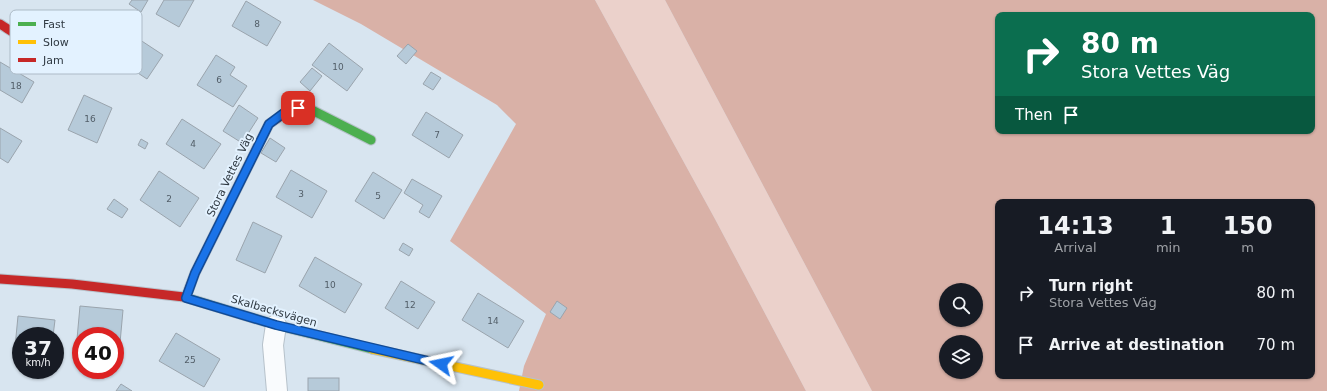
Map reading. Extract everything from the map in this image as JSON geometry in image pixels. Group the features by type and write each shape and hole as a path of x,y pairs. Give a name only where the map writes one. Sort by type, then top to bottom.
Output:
{"street":[{"path":"0,24 10,30"},
{"name":"Stora Vettes Väg","path":"186,298 195,273 269,124 289,109 306,107 371,140"},
{"name":"Skalbacksvägen","path":"0,279 72,284 186,298 276,325 378,350 539,385"},
{"path":"276,325 273,345 277,391"}],"shaded area":[{"path":"313,0 595,0 715,219 806,391 519,391 524,366 546,314 450,241 516,124 497,105 361,24"},
{"path":"595,0 665,0 872,391 806,391 715,219"},
{"path":"665,0 1327,0 1327,391 872,391"}],"building":[{"path":"132,0 148,0 142,10 138,10 129,4"},
{"path":"164,0 194,0 179,27 156,14"},
{"path":"246,1 281,22 267,46 232,26"},
{"path":"142,41 163,55 147,79 139,74 142,74"},
{"path":"329,43 363,69 347,91 312,65"},
{"path":"408,44 417,51 406,64 397,56"},
{"path":"216,55 235,67 230,75 247,86 233,107 197,85"},
{"path":"0,62 10,68 10,74 20,74 34,82 22,103 0,90"},
{"path":"312,68 322,76 310,91 300,82"},
{"path":"431,72 441,78 433,90 423,84"},
{"path":"84,95 112,108 97,143 68,130"},
{"path":"239,105 258,118 242,143 223,131"},
{"path":"426,112 463,135 449,158 412,135"},
{"path":"182,119 221,144 204,169 166,144"},
{"path":"0,128 22,141 8,163 0,158"},
{"path":"270,138 285,148 276,162 261,153"},
{"path":"141,139 148,143 145,149 138,145"},
{"path":"291,170 327,191 312,218 276,197"},
{"path":"159,171 199,198 180,227 140,200"},
{"path":"373,172 402,190 384,219 355,201"},
{"path":"412,179 442,196 429,218 419,212 423,205 404,193"},
{"path":"114,199 128,209 122,218 107,209"},
{"path":"253,222 282,236 265,273 236,260"},
{"path":"403,243 413,249 409,256 399,250"},
{"path":"315,257 362,284 345,313 299,286"},
{"path":"401,281 435,302 418,329 385,308"},
{"path":"478,293 524,321 508,348 462,320"},
{"path":"557,301 567,308 560,319 550,312"},
{"path":"80,306 123,310 121,327 78,327"},
{"path":"18,316 55,320 54,327 17,327"},
{"path":"176,333 220,359 204,387 159,361"},
{"path":"308,378 339,378 339,391 308,391"},
{"path":"121,384 132,391 116,391"}],"traffic: fast":[{"path":"291,109 306,107 371,140"},
{"path":"184,297 276,325 372,349"}],"traffic: slow":[{"path":"372,349 539,385"}],"traffic: jam":[{"path":"0,24 10,30"},
{"path":"186,297 195,273 269,124 291,109"},
{"path":"0,279 72,284 184,297"}],"route":[{"path":"298,108 289,109 269,124 195,273 186,298 276,325 441,364"}]}
